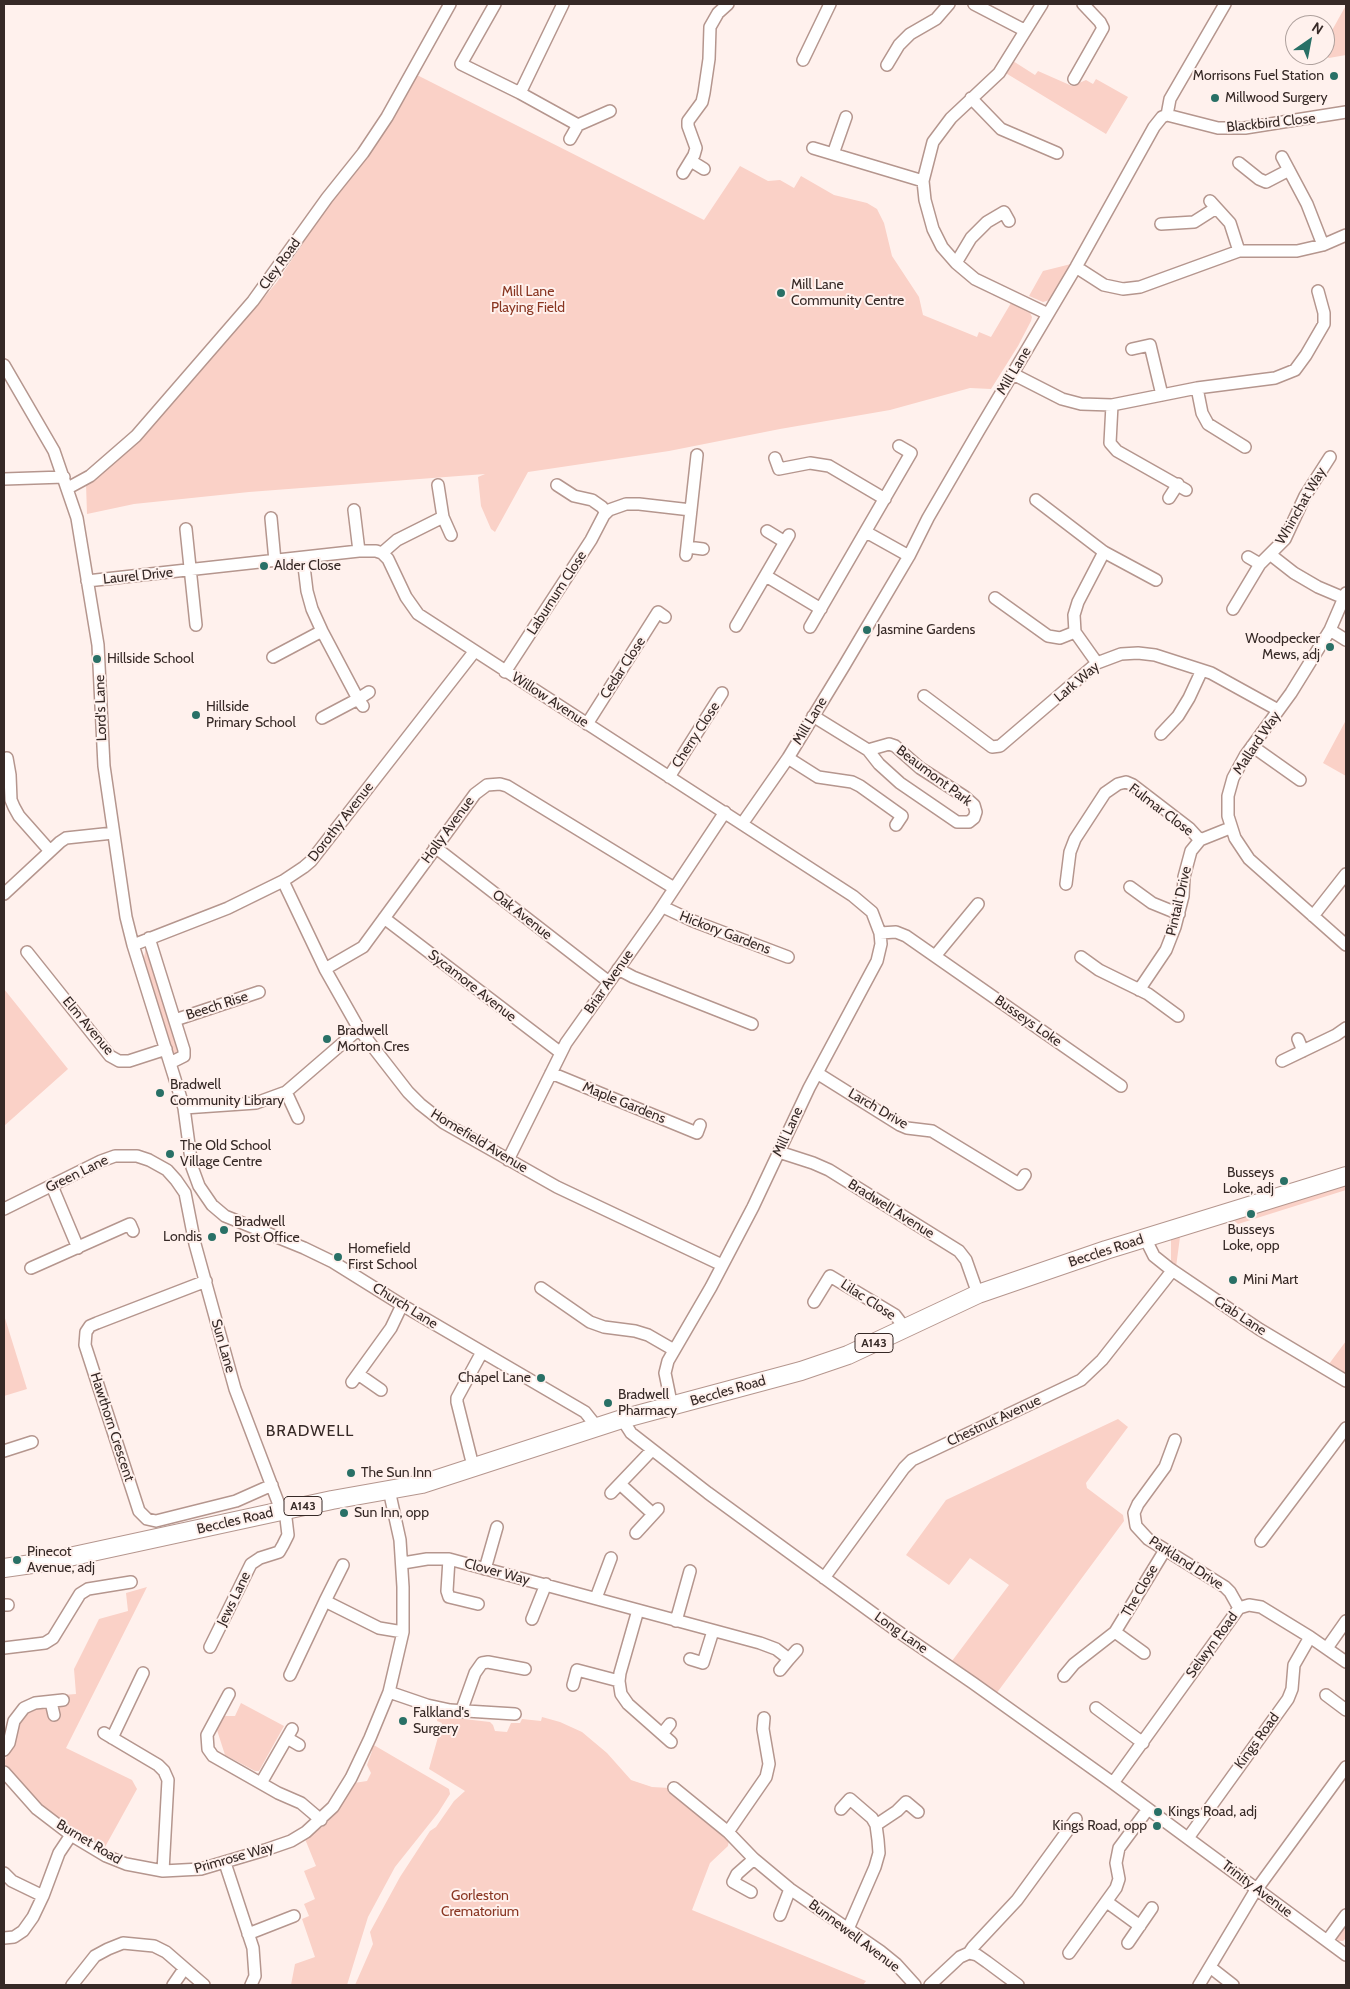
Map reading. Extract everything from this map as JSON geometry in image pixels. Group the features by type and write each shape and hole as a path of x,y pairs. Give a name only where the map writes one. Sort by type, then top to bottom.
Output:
{"highway":[{"name":"Beccles Road","path":"4,1568 46,1562 283,1510 422,1484 622,1419 672,1407 810,1368 848,1355 978,1294 1106,1250 1346,1176"}],"street":[{"name":"Cley Road","path":"66,482 90,476 136,436 253,301 327,198 363,153 387,117 450,4"},
{"path":"495,4 461,64 520,93 578,125"},
{"path":"520,93 563,4"},
{"path":"683,173 691,161 696,148 688,126 688,120 702,102 709,59 710,27 718,12 727,4"},
{"path":"804,60 830,4"},
{"path":"887,65 899,45 910,34 936,19 949,4"},
{"path":"974,4 1024,30"},
{"path":"1042,4 1024,30 999,73 971,98 933,142 923,181 925,200 933,229 942,247 956,263 976,279 1048,314"},
{"path":"1074,79 1103,28 1100,22 1083,4"},
{"name":"Mill Lane","path":"742,824 788,758 909,556 928,518 1076,268 1154,127 1159,120 1167,115 1170,99 1225,4"},
{"path":"971,98 1001,129 1057,153"},
{"path":"570,139 578,125 610,111"},
{"name":"Blackbird Close","path":"1167,115 1218,128 1245,128 1346,112"},
{"path":"833,154 846,117"},
{"path":"813,148 923,181"},
{"path":"691,161 704,169"},
{"path":"1240,163 1259,179 1266,182 1287,165 1299,161"},
{"path":"1287,165 1308,204 1323,244"},
{"path":"1161,224 1194,222 1213,205 1230,223 1239,251"},
{"path":"956,263 971,238 987,222 1004,212"},
{"path":"1076,268 1104,285 1122,289 1140,287 1239,251 1297,251 1346,235"},
{"path":"1013,374 1062,399 1081,404 1112,406 1197,388 1275,378 1295,370 1302,352 1324,324 1324,313 1318,291"},
{"path":"1132,349 1150,345 1162,395"},
{"name":"Lord's Lane","path":"4,365 46,437 66,482 77,518 98,645 104,766 123,899 133,945 184,1108 192,1167 198,1186 205,1198"},
{"path":"1197,388 1202,413 1208,424 1245,447"},
{"path":"1112,406 1110,443 1118,451 1182,487 1169,498"},
{"path":"810,627 911,453 899,446"},
{"path":"697,455 686,551 703,549"},
{"name":"Whinchat Way","path":"1233,609 1260,564 1285,539 1305,496 1330,457"},
{"path":"776,468 810,463 829,466 885,499"},
{"path":"4,479 66,482"},
{"path":"438,485 443,516 451,535"},
{"path":"557,486 574,496 592,500 602,507 606,513 617,507 639,504 690,510"},
{"path":"1036,500 1104,552 1156,580"},
{"path":"354,510 359,551"},
{"name":"Laburnum Close","path":"506,672 591,540 606,513"},
{"path":"382,553 397,540 443,516"},
{"path":"271,518 275,561"},
{"name":"Laurel Drive","path":"186,529 196,625"},
{"path":"738,625 787,538 767,531"},
{"path":"866,532 909,556"},
{"name":"Laurel Drive","path":"87,581 359,551 382,553"},
{"path":"1097,663 1075,632 1074,615 1078,602 1104,552"},
{"name":"Willow Avenue","path":"382,553 388,559 399,583 418,614 742,824"},
{"name":"Whinchat Way","path":"1271,555 1294,573 1345,596"},
{"path":"1248,557 1260,564"},
{"path":"303,558 307,591 322,631 360,702"},
{"path":"766,576 821,609"},
{"name":"Mallard Way","path":"1345,596 1330,630 1252,746 1233,778 1228,796 1228,816 1230,828 1249,859 1346,945"},
{"path":"996,598 1048,636 1060,638 1075,632"},
{"name":"Cedar Close","path":"587,724 658,612"},
{"path":"1330,630 1346,640"},
{"path":"273,657 322,631"},
{"name":"Dorothy Avenue","path":"133,945 228,908 283,881 311,862 474,652"},
{"name":"Lark Way","path":"924,696 992,747 1000,746 1097,663 1121,654 1138,653 1155,655 1202,670 1228,681 1278,710"},
{"path":"1161,734 1178,716 1202,670"},
{"path":"322,717 360,702 368,692"},
{"name":"Cherry Close","path":"669,777 722,693"},
{"name":"Beaumont Park","path":"813,716 868,750 879,764 900,783 957,822 969,822 974,818 976,812 974,806 966,797 920,768 895,746 889,744 868,750"},
{"path":"1252,746 1300,780"},
{"path":"9,757 10,775 7,794 19,816 50,850"},
{"path":"788,758 818,777 852,782 860,786 902,816 896,825"},
{"name":"Fulmar Close","path":"1066,884 1070,852 1075,839 1105,792 1118,784 1126,782 1133,784 1189,828 1200,840"},
{"name":"Holly Avenue","path":"325,968 363,947 478,790 487,784 507,786 674,888"},
{"name":"Briar Avenue","path":"508,1160 566,1043 663,906 725,812"},
{"path":"742,824 864,904 877,921 880,933"},
{"path":"1200,840 1230,828"},
{"path":"4,894 50,850 66,838 113,832"},
{"name":"Pintail Drive","path":"1139,990 1166,950 1178,914 1191,851 1200,840"},
{"name":"Oak Avenue","path":"435,847 609,982"},
{"path":"1313,916 1346,874"},
{"name":"Homefield Avenue","path":"283,881 325,968 359,1029 393,1074 420,1104 444,1123 557,1188 722,1265"},
{"path":"1136,886 1152,902 1178,914"},
{"path":"935,956 978,904"},
{"name":"Hickory Gardens","path":"663,906 693,921 788,957"},
{"name":"Sycamore Avenue","path":"384,918 561,1053"},
{"name":"Busseys Loke","path":"880,933 896,932 904,934 1120,1086"},
{"name":"Mill Lane","path":"672,1407 664,1373 668,1361 754,1207 817,1073 877,961 882,944 880,933"},
{"path":"149,938 184,1050 184,1056 170,1063"},
{"name":"Elm Avenue","path":"27,952 110,1056 119,1061 129,1061 166,1049"},
{"path":"1087,958 1099,970 1139,990 1171,1016"},
{"path":"618,969 632,977 752,1024"},
{"name":"Beech Rise","path":"175,1020 259,992"},
{"path":"1282,1061 1336,1035 1346,1028"},
{"path":"184,1108 256,1103 286,1092 359,1029"},
{"path":"1298,1039 1303,1051"},
{"name":"Maple Gardens","path":"551,1073 697,1134"},
{"name":"Larch Drive","path":"817,1073 900,1125 907,1128 932,1131 1020,1184"},
{"path":"286,1092 298,1118"},
{"name":"Bradwell Avenue","path":"779,1152 829,1170 959,1251 966,1260 978,1294"},
{"name":"Green Lane","path":"5,1207 114,1156 137,1156 157,1163 176,1180"},
{"name":"Sun Lane","path":"176,1180 184,1193 235,1389 283,1510"},
{"path":"52,1186 78,1248"},
{"path":"187,1204 198,1202 205,1198"},
{"name":"Church Lane","path":"205,1198 225,1216 333,1262 402,1305 585,1412 597,1427"},
{"path":"31,1268 130,1224"},
{"name":"Crab Lane","path":"1145,1238 1154,1256 1172,1271 1274,1339 1346,1381"},
{"name":"Chestnut Avenue","path":"824,1578 912,1460 1081,1380 1102,1360 1172,1271"},
{"name":"Lilac Close","path":"814,1302 830,1276 895,1315 905,1328"},
{"name":"Hawthorn Crescent","path":"206,1281 97,1323 90,1326 86,1332 86,1345 139,1511 147,1519 156,1521 236,1501 272,1485"},
{"path":"541,1288 590,1322 648,1335 674,1350"},
{"path":"381,1390 355,1378 391,1328 402,1305"},
{"path":"471,1458 457,1398 482,1352"},
{"name":"Long Lane","path":"622,1419 631,1433 652,1450 824,1578 1188,1838"},
{"path":"1261,1541 1346,1428"},
{"name":"Parkland Drive","path":"1175,1440 1165,1467 1138,1504 1134,1513 1134,1520 1140,1532 1164,1550 1230,1592 1239,1608"},
{"path":"4,1451 32,1442"},
{"path":"611,1493 652,1450"},
{"path":"620,1484 656,1512 636,1533"},
{"name":"Primrose Way","path":"163,1872 201,1869 291,1841 321,1820 333,1807 357,1773 389,1692 403,1632 403,1562 389,1490"},
{"name":"Jews Lane","path":"210,1647 251,1564 260,1558 279,1552 284,1545 288,1535 283,1510"},
{"path":"485,1569 497,1527"},
{"name":"The Close","path":"1064,1676 1074,1664 1115,1632 1164,1550"},
{"path":"596,1598 611,1558"},
{"name":"Clover Way","path":"449,1559 447,1591 449,1597 478,1604"},
{"name":"Clover Way","path":"403,1562 449,1559 760,1643 776,1649 789,1659"},
{"path":"290,1674 325,1601 336,1570"},
{"path":"676,1621 691,1578"},
{"path":"4,1648 44,1643 53,1638 80,1594 88,1589 120,1590 131,1582"},
{"name":"Clover Way","path":"532,1619 546,1584"},
{"path":"325,1601 379,1628 403,1632"},
{"name":"Selwyn Road","path":"1113,1783 1239,1608 1249,1605 1260,1607 1310,1636 1346,1662"},
{"path":"638,1610 619,1682 621,1694 628,1704 671,1742"},
{"path":"1327,1648 1346,1621"},
{"path":"690,1659 703,1662 713,1631"},
{"name":"The Close","path":"1115,1632 1144,1653"},
{"name":"Kings Road","path":"1188,1838 1288,1699 1292,1688 1294,1665 1310,1636"},
{"path":"780,1670 797,1650"},
{"path":"461,1712 475,1673 482,1663 488,1662 525,1669"},
{"path":"296,1664 307,1670"},
{"path":"573,1685 577,1670 619,1682"},
{"path":"143,1681 108,1735 158,1764 168,1780 163,1872"},
{"path":"389,1692 435,1708 461,1712 515,1714"},
{"path":"229,1694 228,1708 207,1735 208,1749 213,1756 301,1803 321,1820"},
{"path":"1326,1695 1346,1710"},
{"path":"4,1750 9,1743 18,1714 24,1708 34,1703 57,1701 54,1715"},
{"path":"1096,1708 1142,1743"},
{"path":"728,1832 766,1777 772,1745 763,1729 764,1718"},
{"path":"662,1734 670,1724"},
{"path":"261,1783 290,1734 299,1745"},
{"path":"1199,1985 1257,1889 1346,1767"},
{"name":"Burnet Road","path":"4,1772 37,1809 72,1835 106,1856 126,1864 163,1872"},
{"name":"Bunnewell Avenue","path":"674,1788 688,1791 754,1859 790,1889 896,1964 916,1985"},
{"path":"841,1809 846,1795 866,1812 876,1825 879,1853 875,1867 848,1929"},
{"path":"876,1825 897,1811 910,1798 918,1812"},
{"path":"1069,1953 1116,1888 1119,1879 1116,1862 1119,1848 1148,1809"},
{"path":"970,1953 973,1947 1017,1900 1072,1824 1079,1836"},
{"path":"4,1949 4,1938 14,1937 23,1931 33,1917 60,1853 72,1835"},
{"name":"Trinity Avenue","path":"1188,1838 1327,1940 1345,1951"},
{"path":"751,1892 733,1882 737,1874 754,1859"},
{"path":"225,1863 253,1948 255,1976 252,1985"},
{"path":"4,1873 12,1881 43,1896"},
{"path":"780,1915 790,1889"},
{"path":"1107,1902 1140,1926"},
{"path":"1128,1943 1152,1908"},
{"path":"1327,1940 1346,1915"},
{"path":"248,1934 294,1916"},
{"path":"72,1985 95,1956 108,1948 123,1943 154,1946 166,1952 204,1985"},
{"path":"930,1985 960,1957 970,1953 977,1955 1018,1985"},
{"path":"1210,1967 1232,1985"},
{"path":"173,1985 184,1969"}],"green space":[{"path":"1346,7 1346,55 1335,57 1335,25"},
{"path":"1013,61 1035,75 1038,71 1072,86 1086,80 1093,84 1096,79 1128,97 1106,134 1004,72"},
{"name":"Mill Lane Playing Field","path":"415,74 704,220 740,166 768,181 780,180 794,188 801,176 834,195 867,203 877,209 884,223 892,256 919,297 923,315 977,337 979,332 991,337 1011,303 1030,313 1031,321 991,389 970,388 890,410 669,451 528,472 495,532 491,529 481,506 478,477 485,474 249,492 134,504 87,514 86,484 249,310 256,307 277,282"},
{"path":"1071,264 1050,300 1043,302 1029,296 1043,271"},
{"path":"1346,720 1346,776 1323,763"},
{"path":"146,945 179,1051 175,1054 172,1051 144,958"},
{"path":"4,989 68,1069 4,1126"},
{"path":"1346,1184 1346,1190 1238,1224 1232,1219"},
{"path":"1180,1237 1176,1267 1171,1264 1171,1240"},
{"path":"4,1315 27,1389 4,1396"},
{"path":"1346,1341 1346,1374 1329,1364"},
{"path":"1118,1419 1128,1427 1086,1483 1087,1488 1123,1515 1124,1521 996,1694 952,1661 1009,1585 970,1558 949,1585 906,1555 946,1500"},
{"path":"147,1587 66,1748 132,1780 137,1789 105,1847 62,1821 33,1797 4,1763 13,1740 17,1722 31,1709 43,1705 58,1715 58,1706 64,1701 63,1695 76,1694 74,1669 99,1619 128,1611 126,1593"},
{"path":"241,1703 284,1726 259,1771 255,1771 225,1755 217,1730 224,1716 235,1716"},
{"name":"Gorleston Crematorium","path":"438,1716 490,1722 495,1731 507,1732 511,1723 520,1723 522,1719 541,1721 542,1717 560,1722 582,1732 607,1753 631,1780 652,1787 670,1788 668,1792 693,1809 729,1840 728,1846 710,1863 692,1910 866,1981 863,1985 355,1985 373,1944 370,1932 400,1877 430,1831 436,1827 454,1801 465,1791 429,1769 442,1723 437,1721"},
{"path":"372,1744 449,1789 450,1794 438,1813 395,1867 368,1917 347,1985 291,1985 295,1964 315,1957 302,1919 309,1916 304,1904 315,1899 304,1871 316,1866 305,1839 325,1825 342,1804 354,1783 367,1781 371,1773 367,1765 372,1751 370,1748"},
{"path":"1346,1921 1346,1938 1343,1941 1338,1941 1336,1936"}],"place":[{"name":"Morrisons Fuel Station","path":"1334,76"},
{"name":"Millwood Surgery","path":"1215,98"},
{"name":"Mill Lane Community Centre","path":"781,293"},
{"name":"Alder Close","path":"264,566"},
{"name":"Jasmine Gardens","path":"867,630"},
{"name":"Woodpecker Mews, adj","path":"1330,647"},
{"name":"Hillside School","path":"97,659"},
{"name":"Hillside Primary School","path":"196,715"},
{"name":"Bradwell Morton Cres","path":"327,1039"},
{"name":"Bradwell Community Library","path":"160,1093"},
{"name":"The Old School Village Centre","path":"170,1154"},
{"name":"Busseys Loke, adj","path":"1284,1181"},
{"name":"Busseys Loke, opp","path":"1251,1214"},
{"name":"Bradwell Post Office","path":"224,1230"},
{"name":"Londis","path":"212,1237"},
{"name":"Homefield First School","path":"338,1257"},
{"name":"Mini Mart","path":"1233,1280"},
{"name":"Chapel Lane","path":"541,1378"},
{"name":"Bradwell Pharmacy","path":"608,1403"},
{"name":"The Sun Inn","path":"351,1473"},
{"name":"Sun Inn, opp","path":"344,1513"},
{"name":"Pinecot Avenue, adj","path":"17,1560"},
{"name":"Falkland's Surgery","path":"403,1721"},
{"name":"Kings Road, adj","path":"1158,1812"},
{"name":"Kings Road, opp","path":"1157,1826"}],"district":[{"name":"BRADWELL","path":"310,1431"}]}
